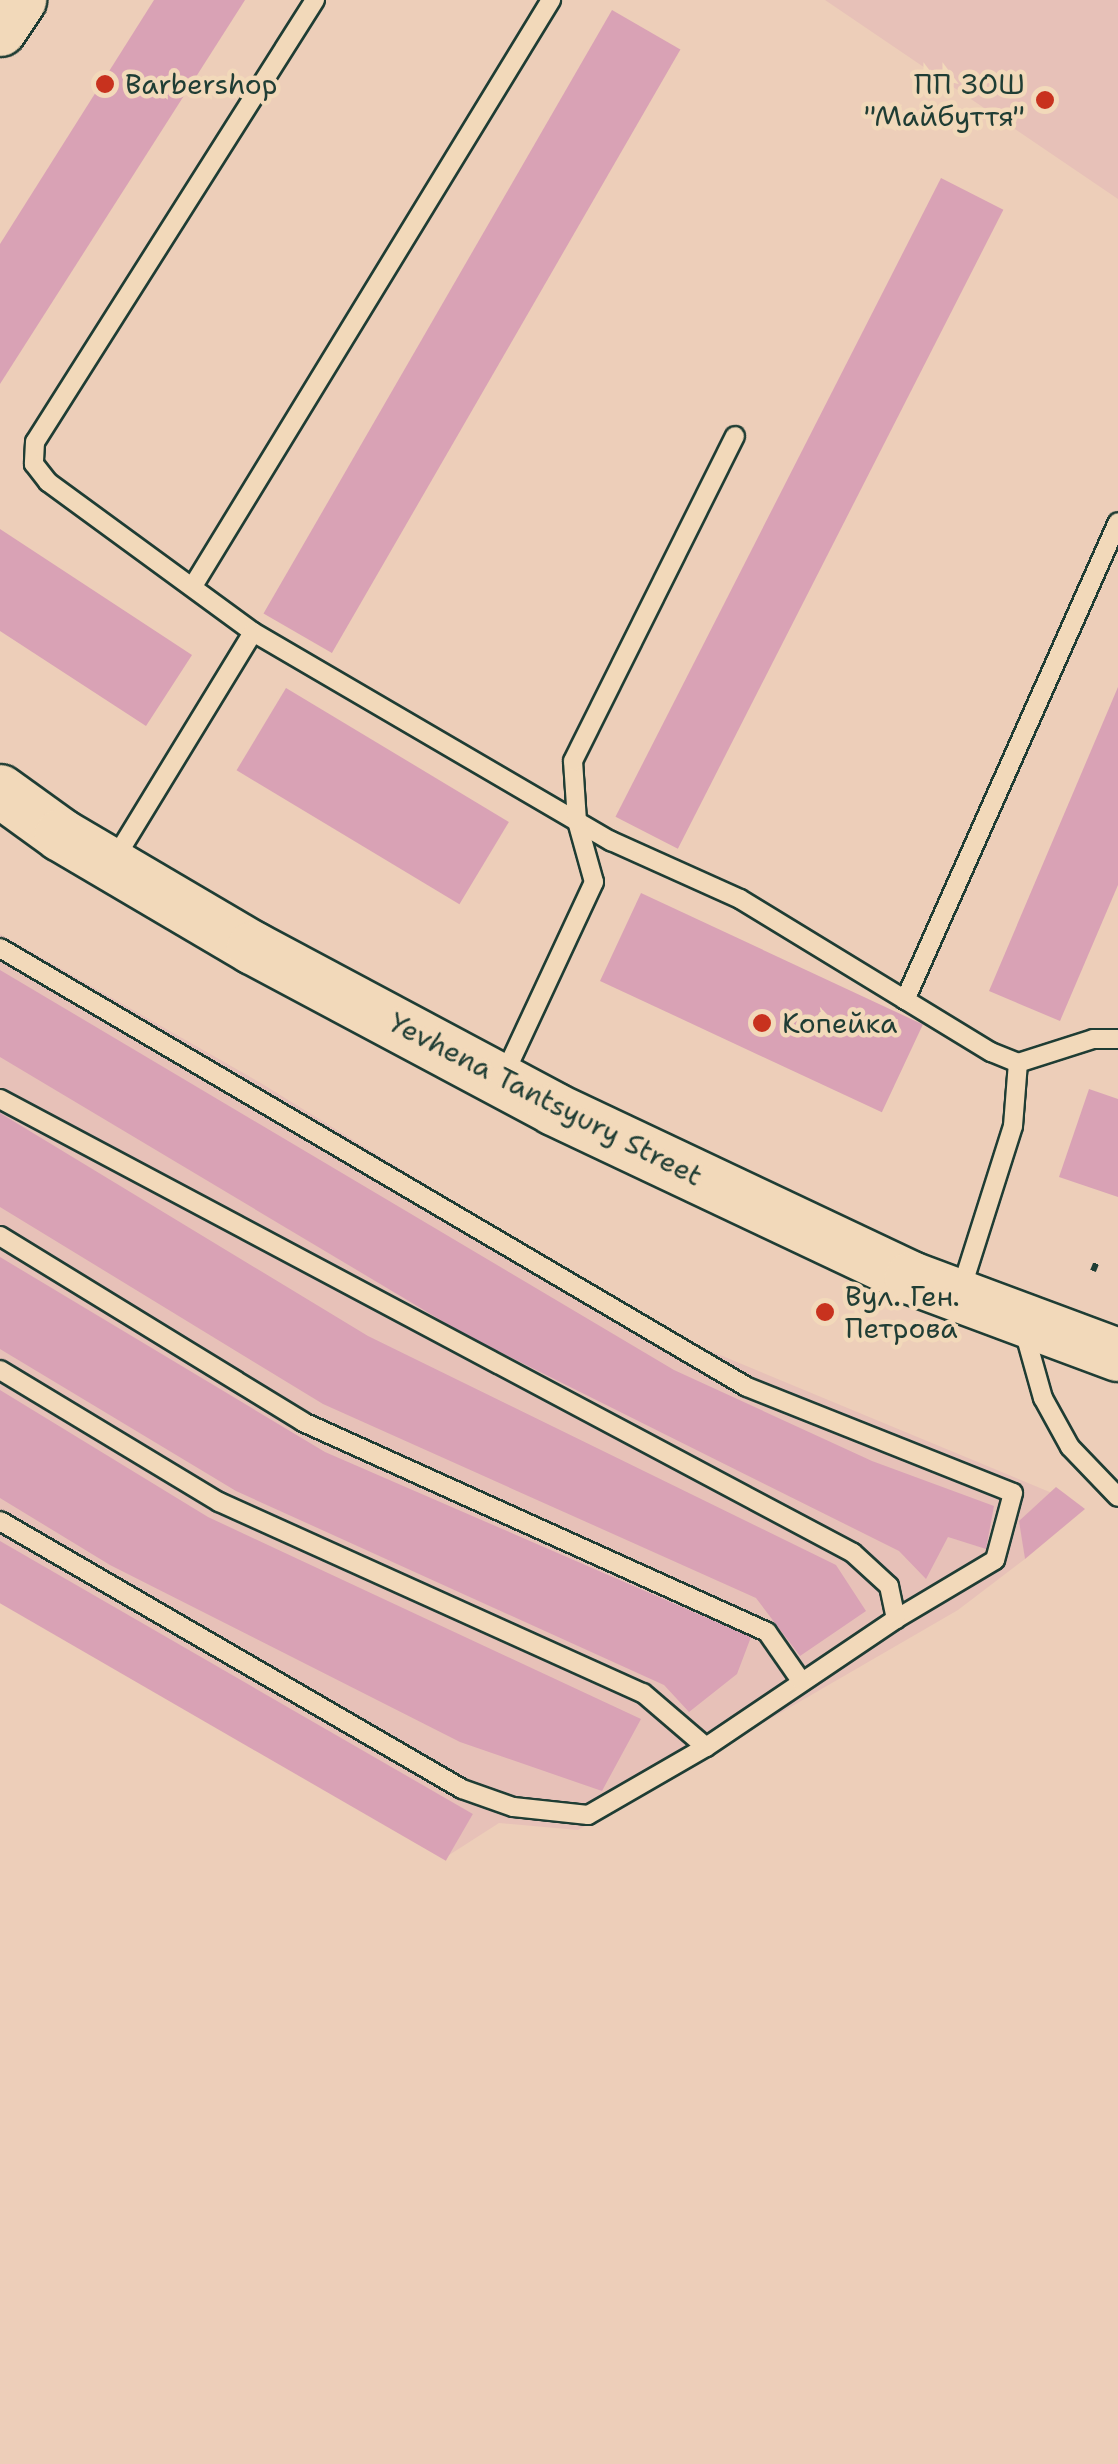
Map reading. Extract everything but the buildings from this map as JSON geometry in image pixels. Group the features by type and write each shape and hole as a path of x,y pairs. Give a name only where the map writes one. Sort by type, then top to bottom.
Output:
{"street":[{"path":"0,30 20,0"},
{"name":"Yevhena Tantsyury Street","path":"0,791 112,865 501,1080 959,1296 1118,1354"}],"lane":[{"path":"315,0 35,442 34,464 48,482 253,632 576,821 740,899 905,1000 1018,1063 1092,1039 1118,1039"},
{"path":"193,586 551,0"},
{"path":"501,1080 594,882 576,821 573,761 735,436"},
{"path":"905,1000 1118,522"},
{"path":"112,865 253,632"},
{"path":"0,948 747,1387 1013,1493 995,1560 896,1619 706,1747 588,1815 513,1808 462,1789 0,1521"},
{"path":"959,1296 1013,1126 1018,1063"},
{"path":"0,1099 853,1552 889,1586 896,1619"},
{"path":"0,1236 303,1422 767,1632 802,1681"},
{"path":"1021,1319 1042,1398 1070,1447 1118,1497"},
{"path":"0,1370 220,1502 643,1694 706,1747"}],"path":[{"path":"1093,1271 1097,1261"}],"shaded area":[{"name":"ПП ЗОШ \"Майбуття\"","path":"825,0 1118,0 1118,199"},
{"path":"0,934 259,1082 667,1333 1052,1493 1020,1521 1025,1559 958,1610 578,1830 499,1823 446,1857 0,1595"}],"place":[{"name":"Barbershop","path":"105,84"},
{"name":"ПП ЗОШ \"Майбуття\"","path":"1045,100"},
{"name":"Копейка","path":"762,1023"},
{"name":"Вул. Ген. Петрова","path":"825,1312"}]}
